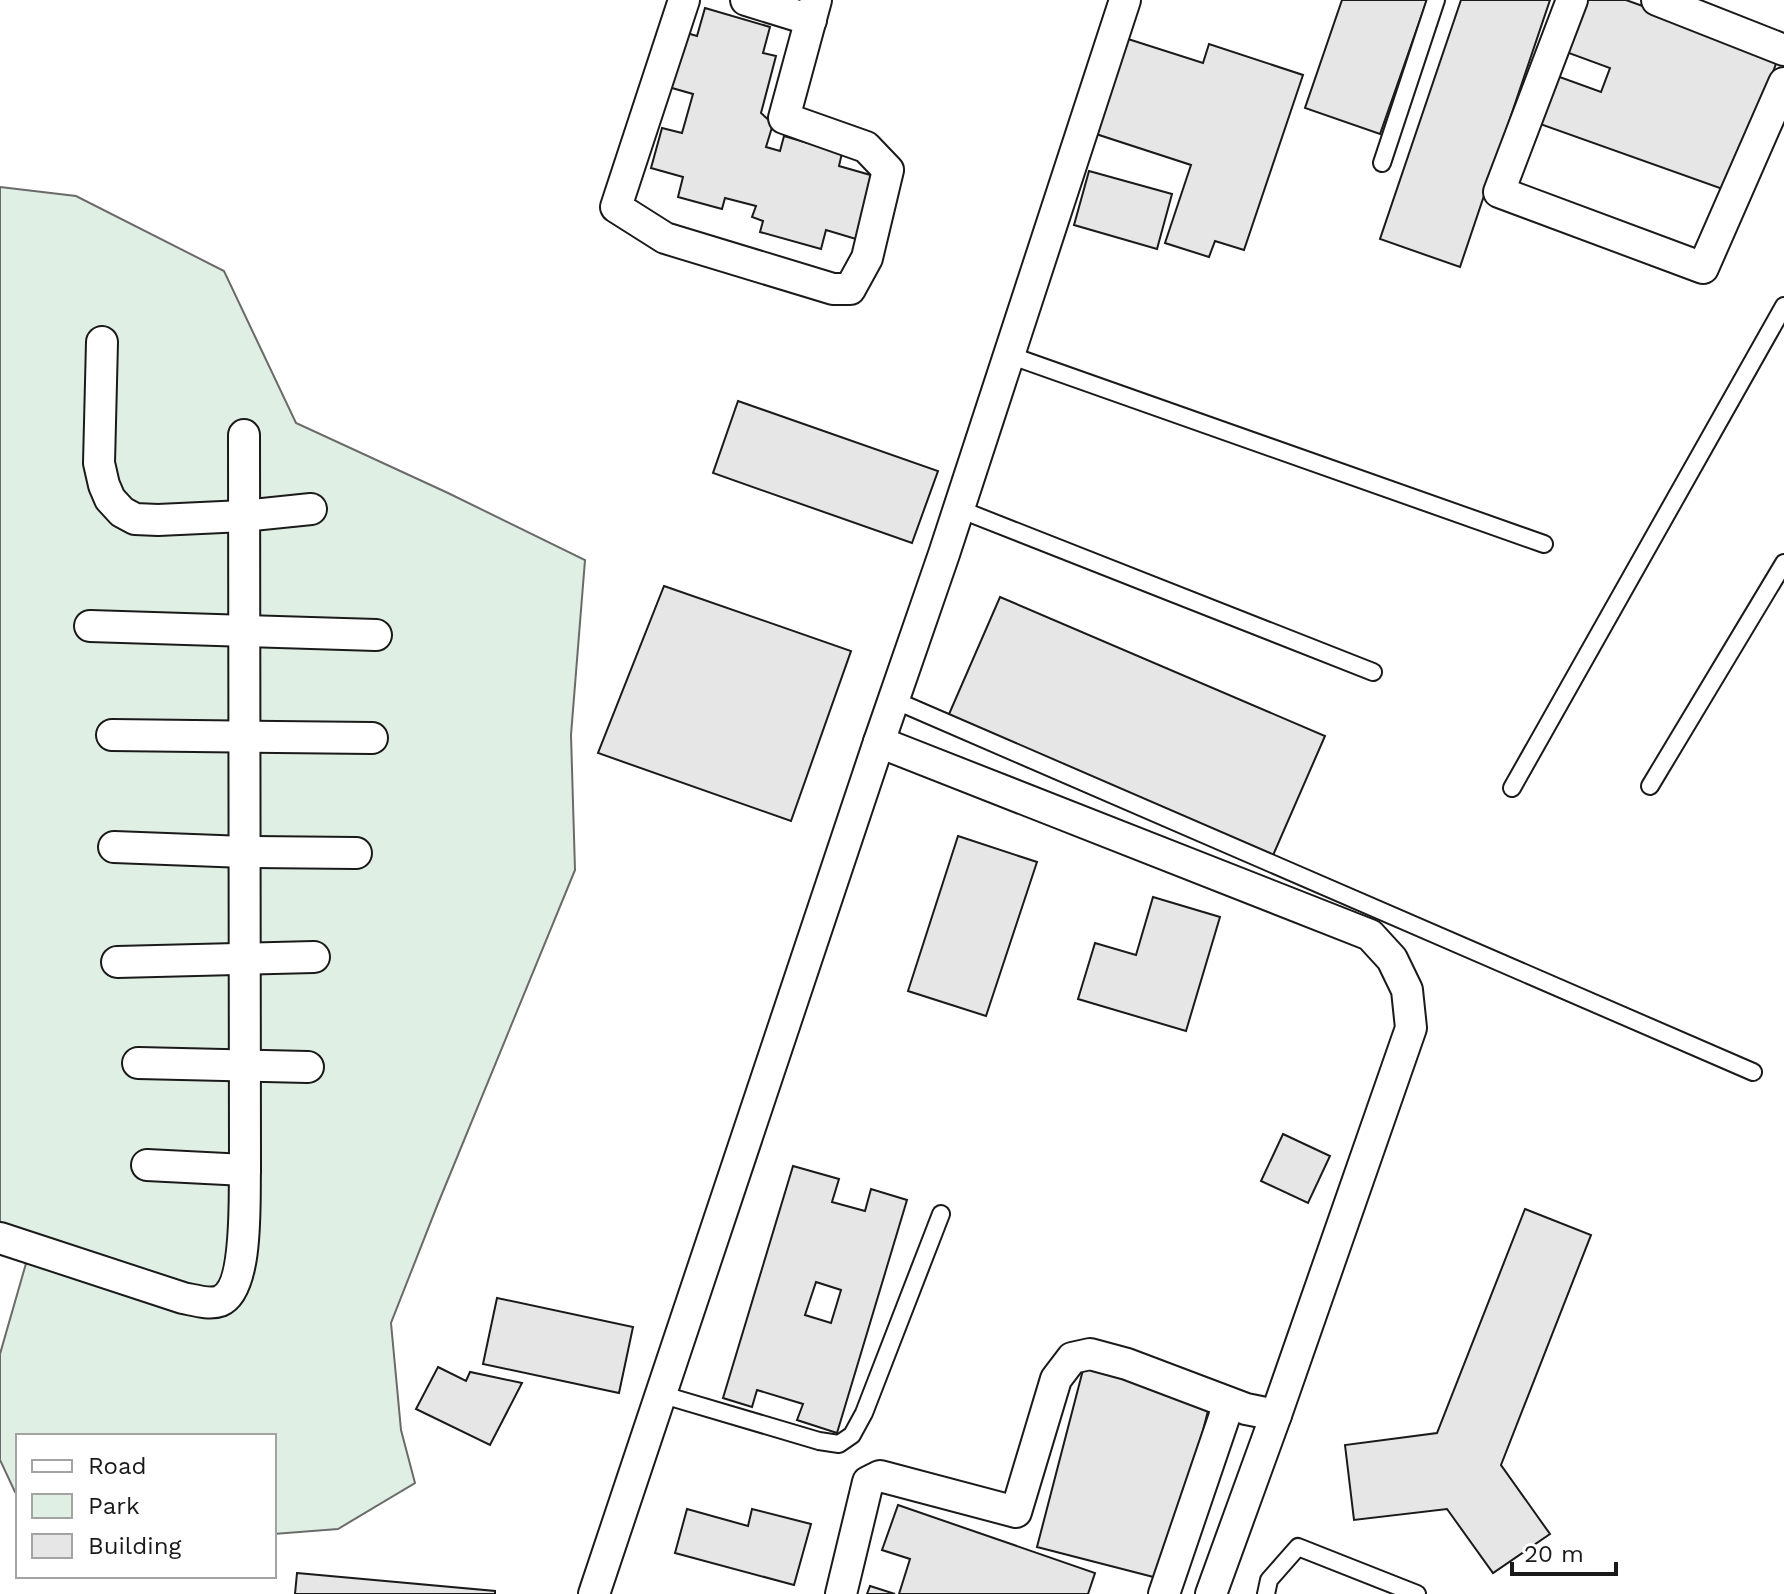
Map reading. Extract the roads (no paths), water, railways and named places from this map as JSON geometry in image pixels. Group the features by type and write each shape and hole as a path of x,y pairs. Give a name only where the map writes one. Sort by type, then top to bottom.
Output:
{"street":[{"path":"684,0 616,207 665,238 833,289 850,289 867,258 888,170 866,147 784,118 814,10 746,0"},
{"path":"594,1594 959,509 1125,0"},
{"path":"1572,0 1499,192 1703,268 1784,83"},
{"path":"1657,0 1784,50"},
{"path":"102,342 99,463 110,499 122,512 135,519 244,516 311,509"},
{"path":"0,1238 183,1298 205,1302 220,1301 228,1294 237,1275 242,1258 245,1170 244,435"},
{"path":"90,626 376,635"},
{"path":"112,735 372,738"},
{"path":"879,742 1370,935 1392,959 1407,990 1411,1028 1211,1594"},
{"path":"114,847 356,853"},
{"path":"117,962 314,957"},
{"path":"138,1063 308,1067"},
{"path":"147,1165 245,1170"},
{"path":"841,1594 868,1482 880,1476 1016,1512 1056,1379 1072,1358 1090,1354 1127,1364 1246,1409 1276,1415"},
{"path":"1164,1594 1229,1403"}],"lane":[{"path":"1382,163 1436,0"},
{"path":"1512,788 1784,306"},
{"path":"1009,355 1544,544"},
{"path":"959,509 1373,672"},
{"path":"1650,786 1784,563"},
{"path":"894,700 1753,1072"},
{"path":"660,1394 819,1441 839,1444 852,1435 864,1413 941,1214"},
{"path":"1266,1594 1269,1580 1298,1547 1417,1594"}]}
